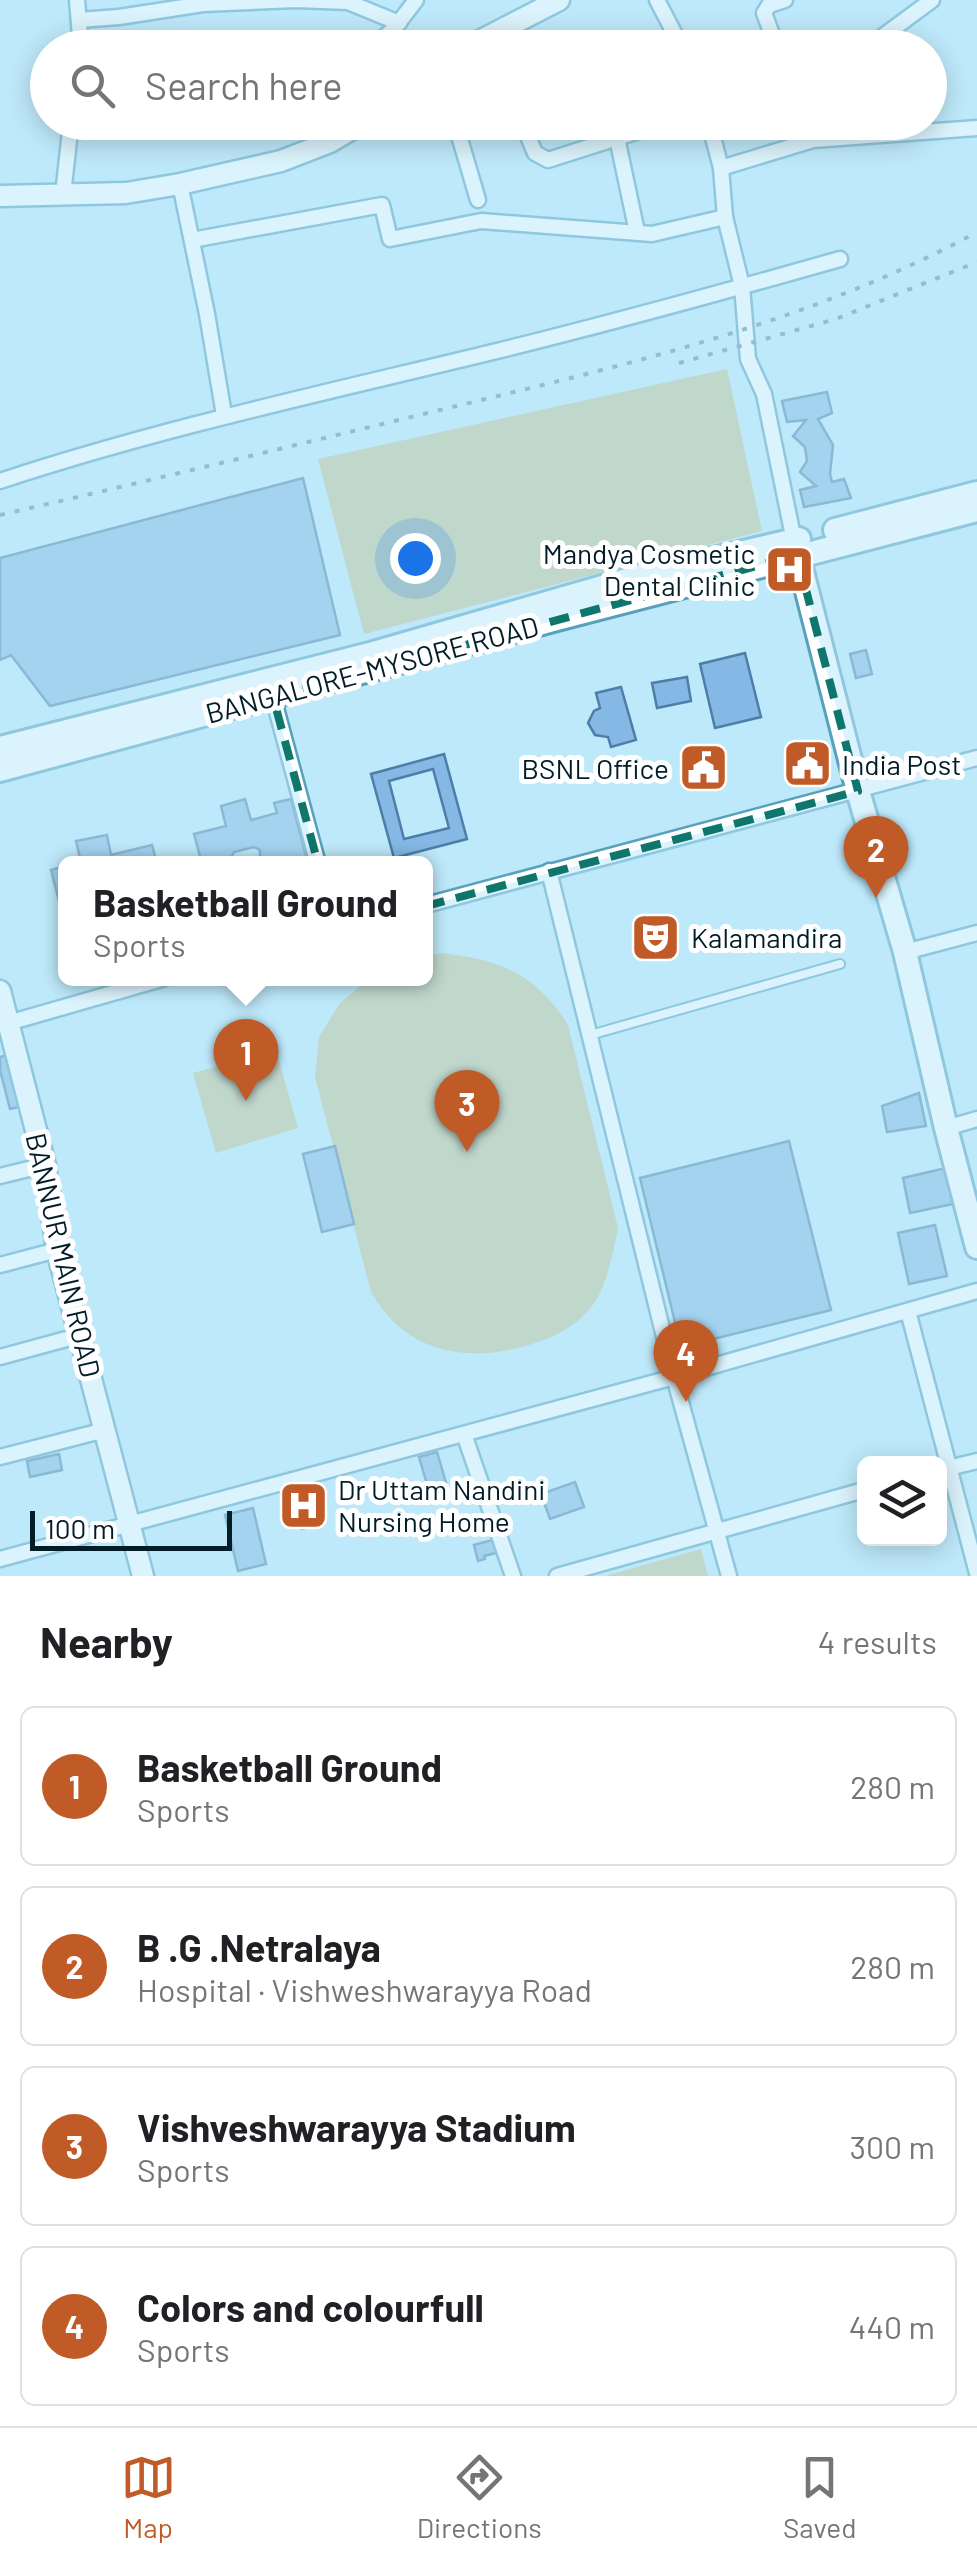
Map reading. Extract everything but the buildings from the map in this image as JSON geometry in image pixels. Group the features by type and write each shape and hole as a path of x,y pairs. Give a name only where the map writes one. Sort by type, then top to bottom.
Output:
{"main road":[{"path":"511,30 559,0"},
{"path":"0,196 126,193 180,184 281,161 333,140"},
{"name":"BANGALORE-MYSORE ROAD","path":"0,770 273,697 977,493"},
{"name":"BANGALORE-MYSORE ROAD","path":"0,748 370,654 637,577 977,510"},
{"path":"796,548 858,791 905,952 977,1248"},
{"name":"BANNUR MAIN ROAD","path":"0,991 5,1024 45,1165 57,1250 144,1576"}],"street":[{"path":"77,0 80,30"},
{"path":"393,30 416,0"},
{"path":"657,0 673,30"},
{"path":"770,30 764,14 768,4 785,0"},
{"path":"891,30 932,0"},
{"path":"79,20 203,4 348,1 399,22"},
{"path":"947,130 977,128"},
{"path":"62,195 68,140"},
{"path":"462,140 478,200"},
{"path":"529,140 535,154 548,160 611,140"},
{"path":"617,140 636,232"},
{"path":"715,140 722,168 725,217 742,286 748,359 764,394 796,548"},
{"path":"722,168 812,140"},
{"path":"180,184 224,415"},
{"path":"192,240 382,205 390,239 481,221 652,234 725,217"},
{"path":"0,482 224,415 504,349 840,259"},
{"path":"273,697 316,856"},
{"path":"433,903 977,758"},
{"path":"549,871 674,1377 729,1576"},
{"path":"905,952 977,933"},
{"path":"5,1024 137,986"},
{"path":"946,1128 977,1120"},
{"path":"0,1176 45,1165"},
{"path":"0,1265 57,1250"},
{"path":"0,1559 977,1291"},
{"path":"908,1310 942,1456"},
{"path":"0,1357 81,1335"},
{"path":"0,1457 105,1430"},
{"path":"464,1434 513,1576"},
{"path":"947,1468 977,1460"},
{"path":"947,1474 977,1572"},
{"path":"557,1576 857,1492"}],"lane":[{"path":"590,1035 840,964"}],"highlighted area":[{"path":"797,555 858,791 336,930 273,697"}],"shaded area":[{"path":"727,369 762,531 364,634 318,459"},
{"path":"441,953 499,965 529,981 556,1007 568,1025 618,1228 606,1276 589,1310 559,1333 508,1350 462,1353 421,1341 402,1329 371,1292 315,1077 319,1037 340,1003 361,986 433,986 433,955"},
{"path":"276,1050 298,1128 216,1153 193,1073"},
{"path":"701,1549 708,1576 605,1576"}],"railway":[{"path":"0,515 512,392 717,338 850,291 977,232"},
{"path":"679,363 836,319 977,262"}],"place":[{"name":"Mandya Cosmetic Dental Clinic","path":"790,569"},
{"name":"India Post","path":"807,764"},
{"name":"BSNL Office","path":"704,768"},
{"name":"B .G .Netralaya","path":"876,898"},
{"name":"Kalamandira","path":"656,937"},
{"name":"Basketball Ground","path":"246,1101"},
{"name":"Vishveshwarayya Stadium","path":"467,1152"},
{"name":"Colors and colourfull","path":"686,1402"},
{"name":"Dr Uttam Nandini Nursing Home","path":"303,1505"}]}
